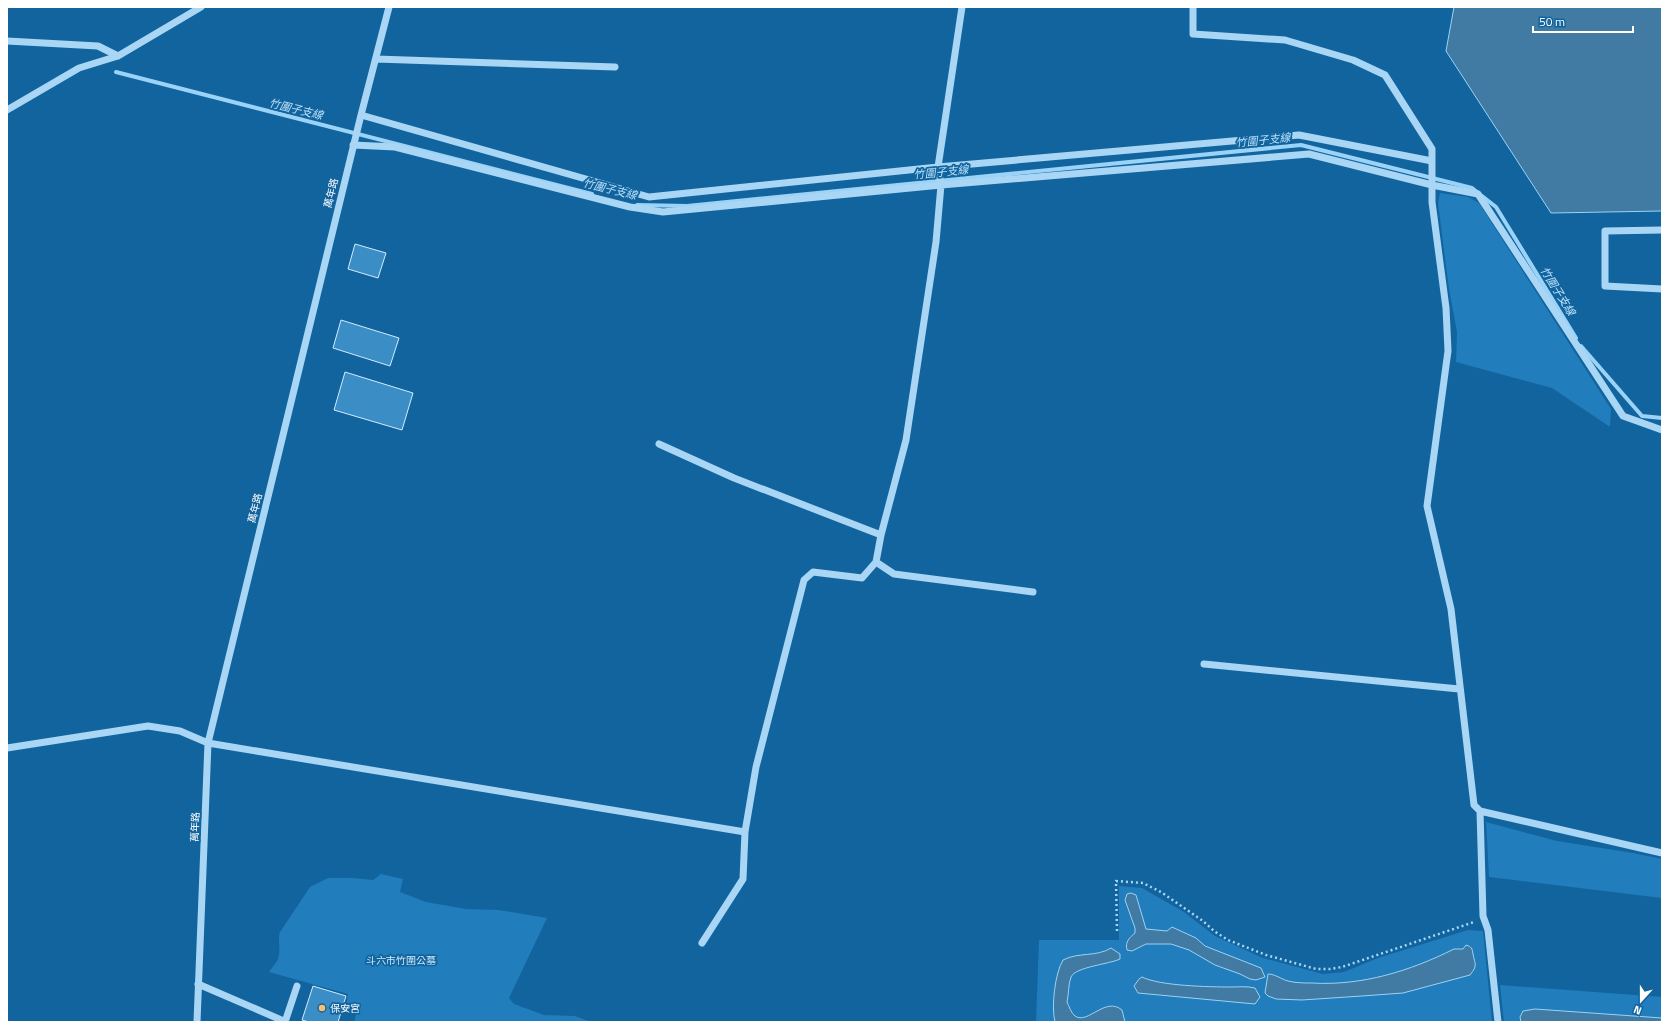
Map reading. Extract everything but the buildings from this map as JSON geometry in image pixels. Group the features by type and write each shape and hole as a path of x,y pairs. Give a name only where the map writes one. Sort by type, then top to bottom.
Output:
{"street":[{"path":"7,110 78,68 118,56 201,7"},
{"name":"萬年路","path":"197,1022 208,743 360,115 389,7"},
{"path":"702,943 743,879 745,832 756,767 804,580 813,572 862,578 876,562 881,535 906,440 936,242 941,185 938,167 962,7"},
{"path":"1193,7 1193,34 1285,40 1353,60 1385,75 1432,149 1432,202 1446,308 1448,351 1427,506 1451,609 1459,689 1474,805 1480,811 1662,853"},
{"path":"7,41 98,46 118,56"},
{"path":"376,59 615,66"},
{"path":"360,115 648,196 938,167 1299,134 1432,161"},
{"path":"353,145 394,147 630,207 663,212 941,185 1309,154 1432,185 1478,194 1623,416 1662,430"},
{"path":"1662,230 1605,231 1605,286 1662,289"},
{"path":"658,444 734,478 881,535"},
{"path":"876,562 894,574 1033,592"},
{"path":"1204,664 1459,689"},
{"path":"7,748 148,726 180,731 208,743 745,832"},
{"path":"1480,811 1484,918 1488,930 1498,1022"},
{"path":"198,984 286,1022 297,986"}],"path":[{"path":"1117,931 1116,881 1143,884 1161,892 1228,940 1266,955 1316,969 1342,967 1484,918"}],"green space":[{"path":"1440,193 1468,197 1479,203 1611,409 1610,427 1552,388 1456,362 1457,332 1449,289 1438,203"},
{"path":"1486,822 1557,841 1662,859 1662,898 1489,877"},
{"name":"斗六市竹圍公墓","path":"381,874 403,879 400,892 426,902 466,909 499,910 547,918 509,998 514,1004 544,1015 575,1016 591,1022 354,1022 357,1011 346,1007 348,994 269,972 278,958 280,932 310,887 328,878 373,880"},
{"path":"1119,886 1142,888 1184,912 1215,936 1263,958 1323,974 1344,972 1378,958 1468,930 1483,931 1492,1022 1036,1022 1039,940 1119,940"},
{"path":"1500,985 1662,997 1662,1022 1504,1022"}],"shaded area":[{"path":"1454,7 1662,7 1662,211 1551,213 1446,51"},
{"path":"1131,893 1136,895 1146,929 1167,931 1172,927 1196,938 1205,946 1261,968 1265,977 1256,980 1250,979 1215,965 1189,950 1171,944 1146,944 1132,951 1127,950 1128,940 1135,933 1135,928 1125,900 1127,894"},
{"path":"1466,945 1472,949 1475,963 1475,967 1470,975 1403,993 1302,1000 1276,999 1265,993 1268,974 1297,983 1349,982 1403,970 1454,949 1463,949"},
{"path":"1111,948 1120,954 1120,959 1086,968 1074,974 1070,980 1067,1002 1074,1015 1080,1018 1109,1006 1116,1007 1122,1010 1125,1022 1055,1022 1053,1008 1054,990 1063,960 1075,956 1100,953"},
{"path":"1142,977 1173,984 1211,987 1252,987 1255,988 1260,997 1255,1004 1138,993 1134,986"},
{"path":"1535,1009 1662,1018 1662,1022 1521,1022 1520,1017 1523,1011"}],"waterway":[{"name":"竹圍子支線","path":"116,72 592,194"},
{"name":"竹圍子支線","path":"637,205 687,206 1301,145 1472,188 1477,192"},
{"name":"竹圍子支線","path":"1482,196 1496,207 1576,338"},
{"name":"竹圍子支線","path":"1581,346 1642,416 1662,418"}],"place":[{"name":"保安宮","path":"322,1008"}]}
